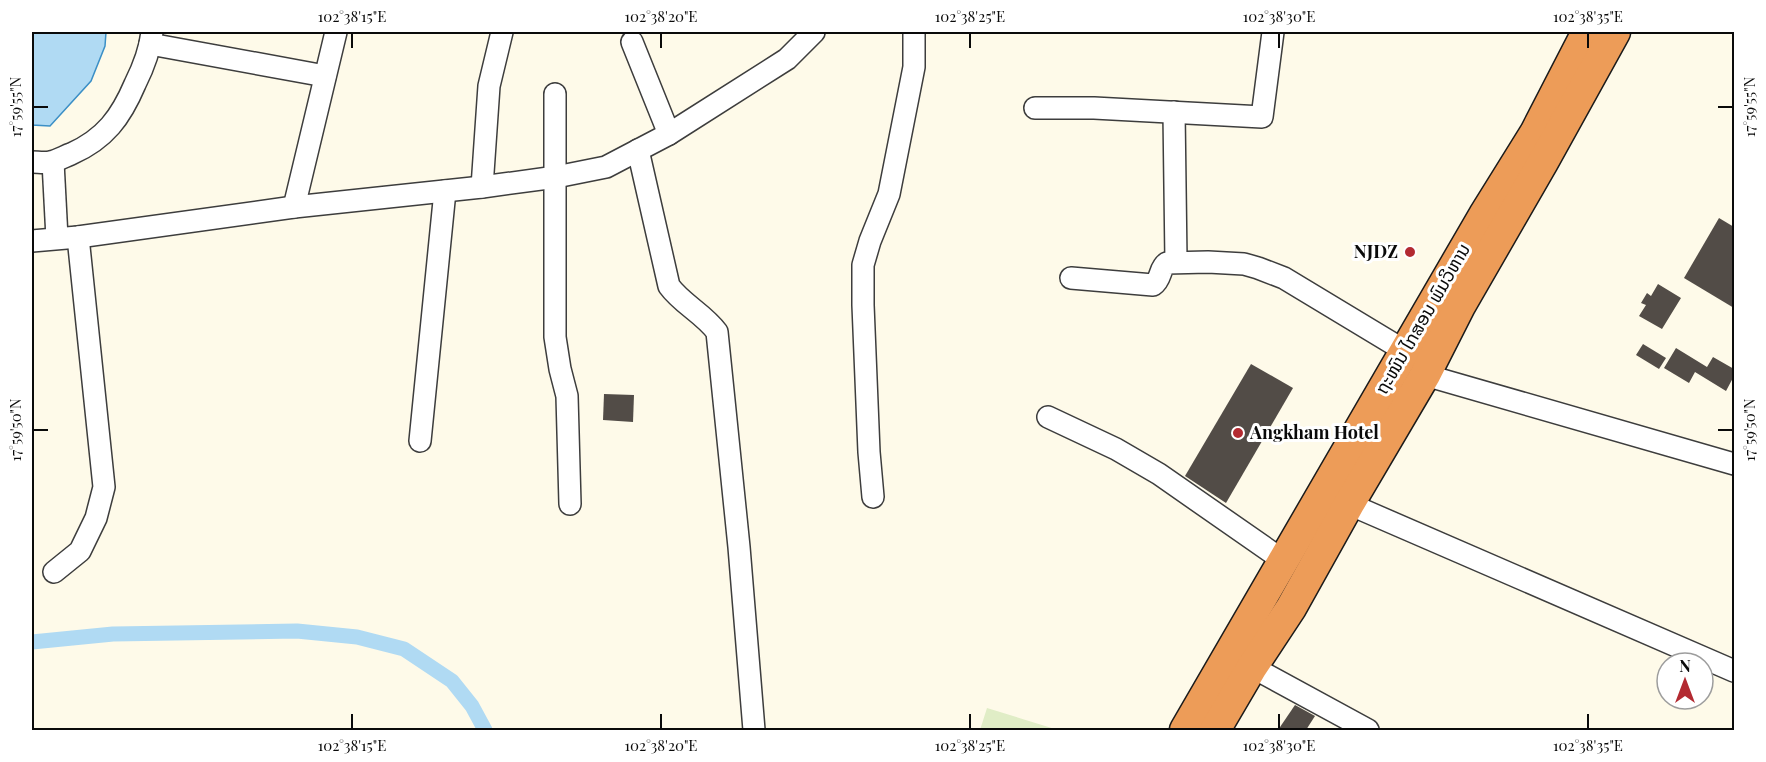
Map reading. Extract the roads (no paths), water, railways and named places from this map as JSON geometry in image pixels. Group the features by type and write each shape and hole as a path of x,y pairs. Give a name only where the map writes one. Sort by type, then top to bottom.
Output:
{"highway":[{"name":"ຖະໜົນ ໄກສອນ ພົມວິຫານ","path":"1215,730 1252,666 1278,601 1284,561 1484,215 1534,133 1587,32"},
{"name":"ຖະໜົນ ໄກສອນ ພົມວິຫານ","path":"1185,730 1349,504 1425,375 1460,306 1544,162 1615,32"}],"street":[{"path":"294,207 336,32"},
{"path":"482,187 489,86 502,32"},
{"path":"32,241 78,237 294,207 482,187 556,177 606,167 669,134 787,59 814,32"},
{"path":"873,497 869,452 863,266 870,241 889,194 914,67 914,32"},
{"path":"1035,108 1094,108 1262,117 1273,32"},
{"path":"57,238 42,162 87,147 102,136 132,93 151,38 325,76"},
{"path":"632,42 669,134"},
{"path":"555,94 555,337 567,396 570,504"},
{"path":"1174,112 1176,261"},
{"path":"639,150 669,286 676,295 711,323 717,332 740,547 754,730"},
{"path":"420,441 445,191"},
{"path":"54,572 80,551 96,518 104,487 78,237"},
{"path":"1071,279 1153,285 1161,277 1165,264 1176,261 1228,263 1258,268 1284,279 1405,351"},
{"path":"1425,375 1734,464"},
{"path":"1048,417 1116,449 1159,474 1284,561"},
{"path":"1349,504 1734,670"},
{"path":"1252,666 1368,730"}],"water":[{"path":"32,32 106,32 105,46 91,81 50,126 32,125"}],"waterway":[{"path":"32,642 113,634 297,631 357,637 404,649 452,681 472,706 485,730"}],"place":[{"name":"NJDZ","path":"1410,252"},
{"name":"Angkham Hotel","path":"1238,433"}]}
